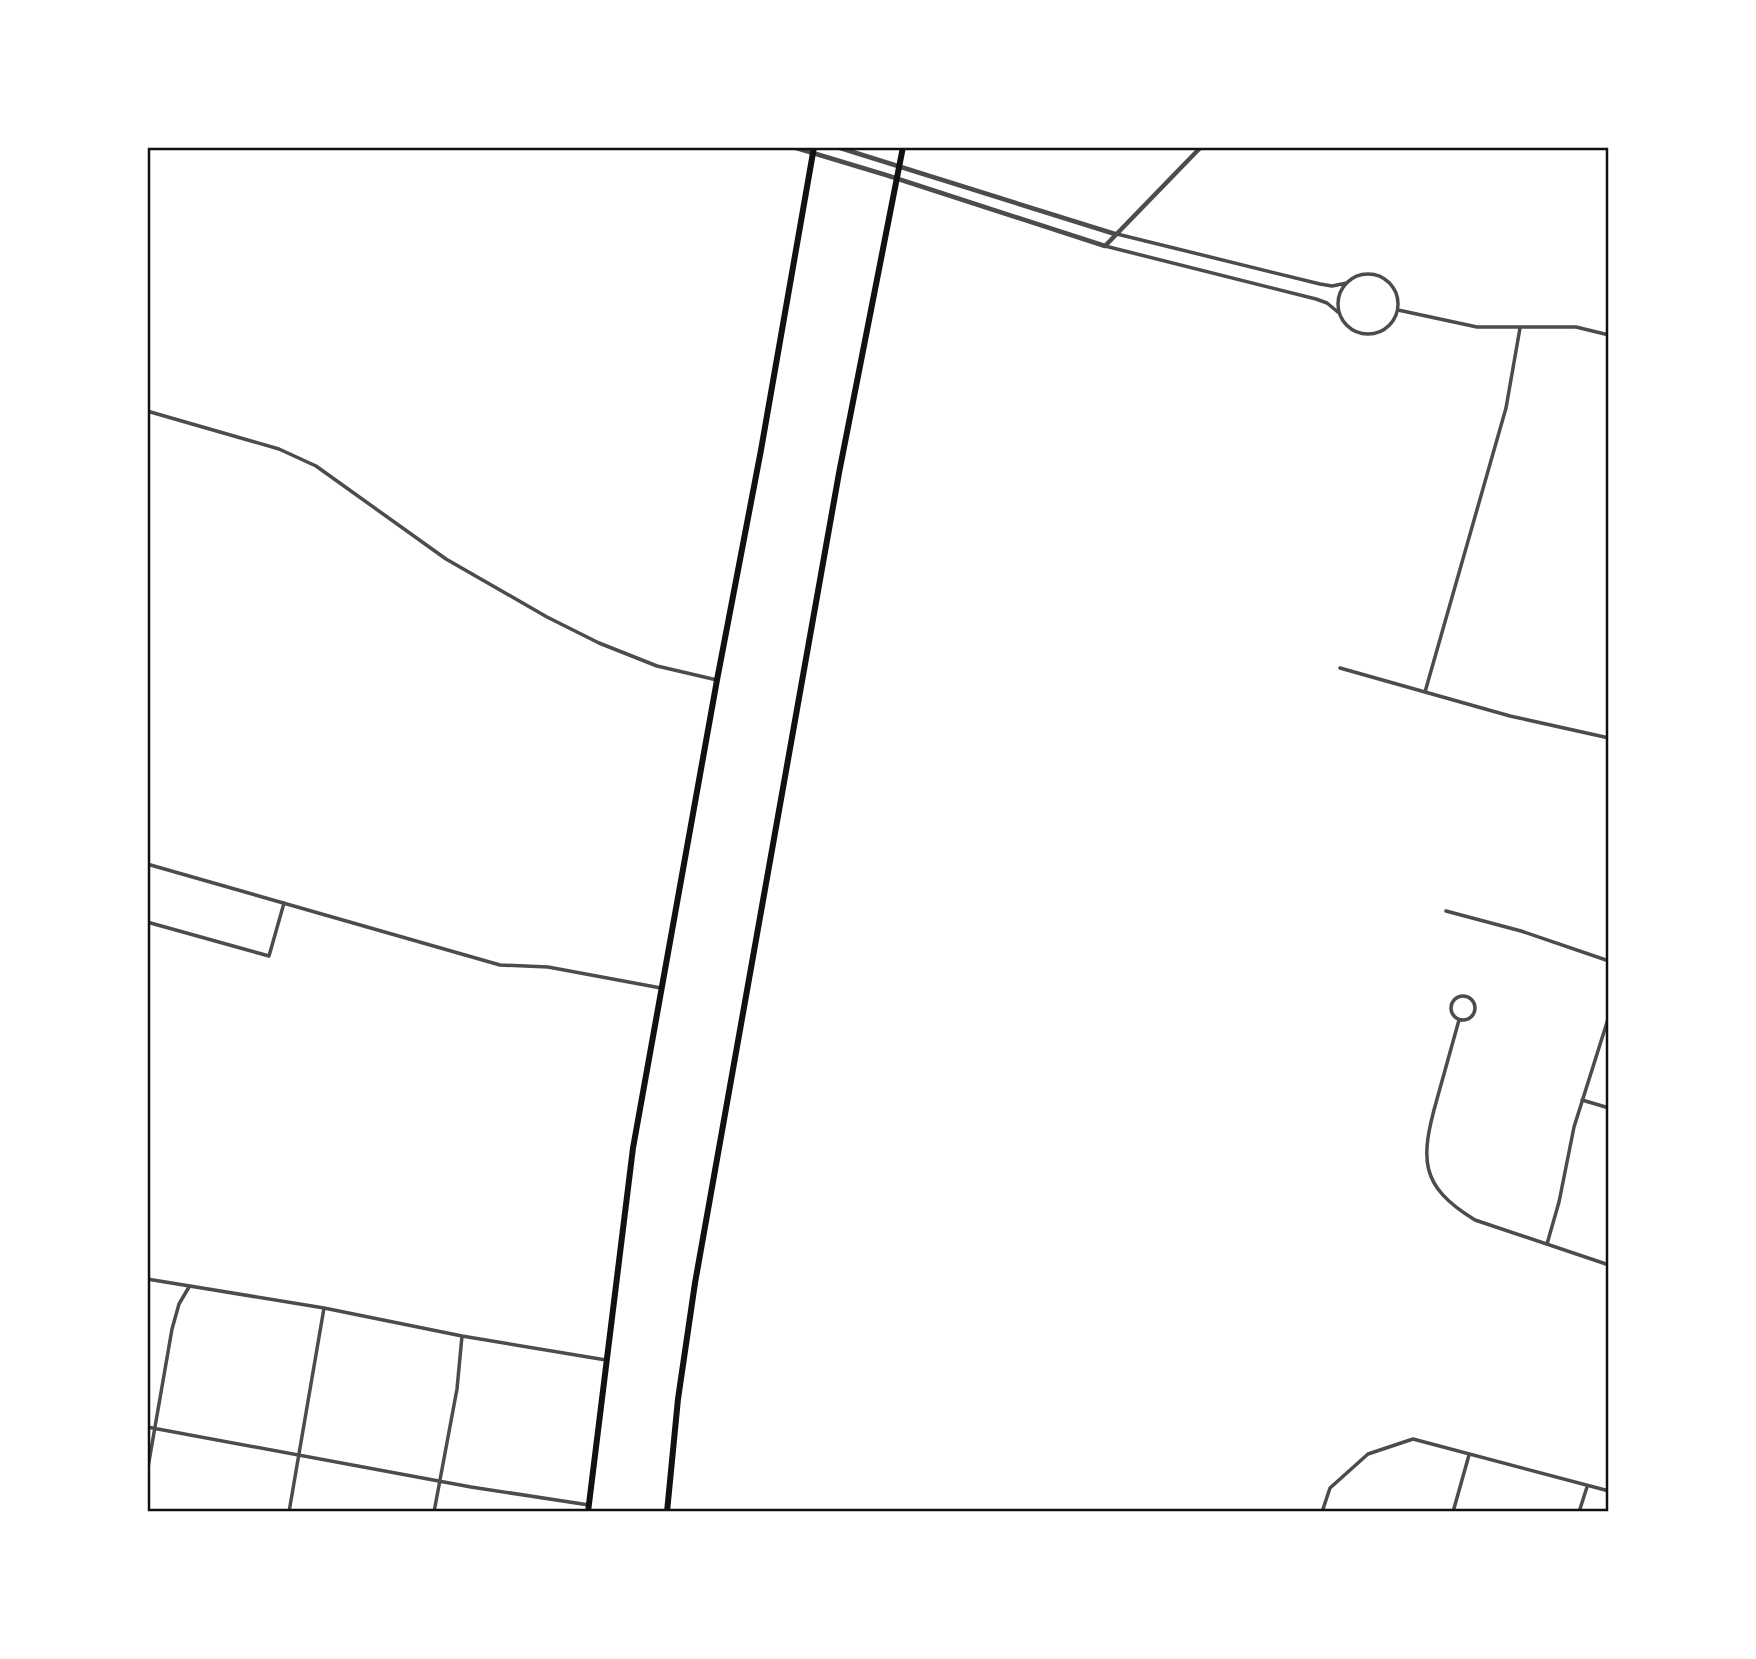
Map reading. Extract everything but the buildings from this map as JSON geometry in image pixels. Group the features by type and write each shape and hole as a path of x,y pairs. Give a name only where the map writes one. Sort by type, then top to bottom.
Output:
{"main road":[{"path":"667,1512 678,1399 708,1203 839,473 903,147"},
{"path":"589,1509 633,1147 761,450 813,150"}],"street":[{"path":"793,147 813,150 1105,246 1316,299 1327,303 1339,313"},
{"path":"837,147 1115,234 1320,284 1332,286 1370,274 1386,279 1397,293 1398,310 1388,327 1370,335 1351,329 1343,322 1339,313 1339,297 1347,283"},
{"path":"1105,246 1201,147"},
{"path":"1398,310 1459,324 1520,328 1576,327 1609,335"},
{"path":"1425,692 1506,408 1520,328"},
{"path":"147,411 279,449 316,466 446,559 547,617 599,643 657,666 717,680"},
{"path":"1340,668 1510,716 1609,738"},
{"path":"147,864 500,964 548,967 661,988"},
{"path":"147,922 269,956 284,903"},
{"path":"1446,911 1521,931 1609,961"},
{"path":"1465,996 1475,1003 1475,1011 1471,1018 1460,1020 1453,1015 1451,1007 1454,999 1465,996"},
{"path":"1546,1244 1582,1100 1609,1016"},
{"path":"1460,1020 1427,1133 1428,1171 1444,1198 1475,1220 1609,1265"},
{"path":"1582,1100 1609,1108"},
{"path":"147,1279 324,1308 462,1336 606,1360"},
{"path":"147,1473 172,1329 179,1304 188,1287"},
{"path":"289,1512 324,1308"},
{"path":"434,1512 457,1389 462,1336"},
{"path":"147,1427 589,1509"},
{"path":"1322,1512 1330,1488 1368,1454 1413,1439 1609,1491"},
{"path":"1453,1512 1469,1455"},
{"path":"1579,1512 1587,1487"}]}
